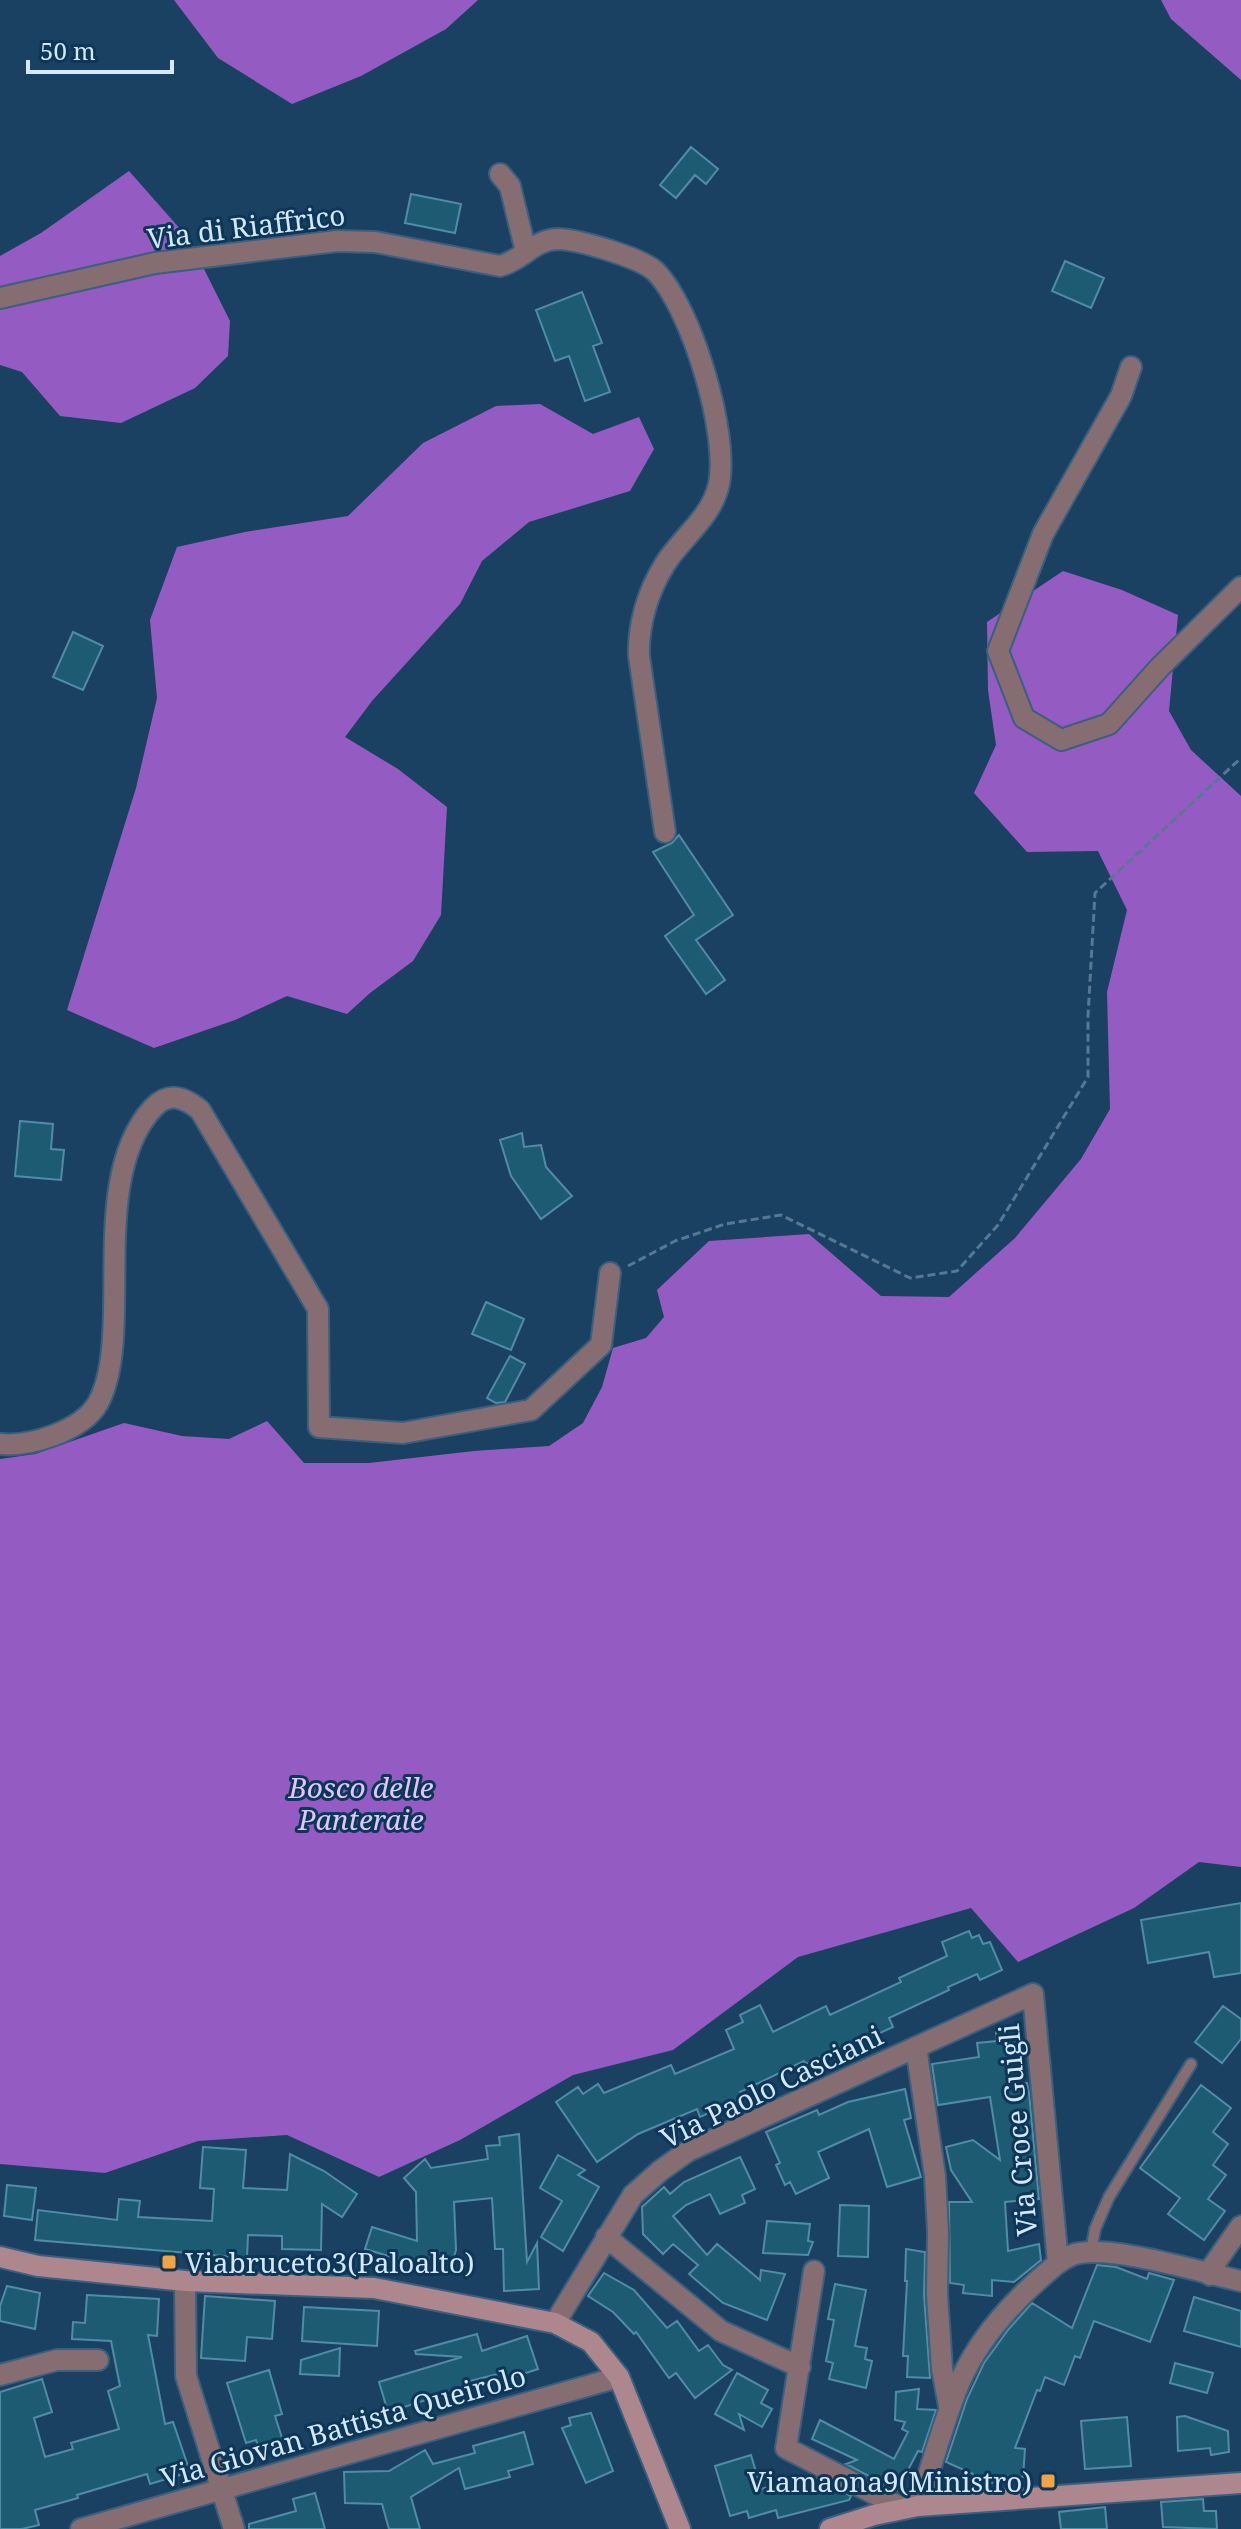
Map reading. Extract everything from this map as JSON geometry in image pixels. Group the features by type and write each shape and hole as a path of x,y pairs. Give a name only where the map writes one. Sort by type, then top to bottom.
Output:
{"main road":[{"path":"0,2257 38,2266 185,2281 374,2288 555,2323 591,2342 619,2377 680,2529"},
{"path":"830,2529 910,2507 1241,2483"}],"street":[{"path":"500,174 510,186 526,252"},
{"name":"Via di Riaffrico","path":"0,298 155,263 337,241 375,242 500,266 509,264 541,242 573,241 654,270 684,317 710,392 721,460 719,485 711,506 665,564 654,585 639,637 639,656 665,832"},
{"path":"1131,367 1121,396 1043,534 998,651 1024,718 1061,740 1109,724 1160,667 1241,587"},
{"path":"0,1444 13,1445 53,1434 79,1422 96,1407 107,1385 112,1348 119,1184 128,1145 143,1119 160,1100 173,1097 187,1099 200,1110 318,1309 319,1427 403,1433 531,1410 601,1345 610,1273"},
{"name":"Via Paolo Casciani","path":"555,2323 633,2195 688,2151 1033,1994"},
{"name":"Via Croce Guigli","path":"910,2507 955,2392 982,2341 1023,2291 1058,2263 1033,1994"},
{"path":"916,2047 935,2176 937,2294 942,2369 950,2410"},
{"path":"1210,2275 1241,2226"},
{"path":"606,2237 721,2331 800,2367"},
{"path":"1058,2263 1068,2256 1091,2252 1128,2256 1241,2281"},
{"path":"814,2271 786,2448 910,2507"},
{"path":"185,2281 186,2376 234,2529"},
{"path":"0,2375 57,2360 98,2360"},
{"name":"Via Giovan Battista Queirolo","path":"81,2529 619,2377"}],"lane":[{"path":"1091,2252 1095,2229 1109,2197 1191,2064"}],"path":[{"path":"610,1273 642,1260 675,1241 725,1224 781,1215 910,1278 957,1271 998,1225 1088,1077 1095,893 1241,758"}],"green space":[{"path":"174,0 478,0 446,29 361,76 292,104 218,58"},
{"path":"1161,0 1241,0 1241,80 1171,19"},
{"path":"129,171 189,239 230,321 228,356 195,388 121,423 60,416 22,372 0,365 0,256 41,233"},
{"path":"540,404 593,434 639,417 654,449 630,491 529,522 482,561 460,604 372,701 345,737 398,769 447,807 441,915 413,961 347,1014 287,996 235,1020 154,1048 67,1010 136,788 157,698 150,620 177,547 245,532 348,516 423,443 496,406"},
{"name":"Bosco delle Panteraie","path":"1063,571 1122,590 1178,615 1169,711 1191,750 1241,796 1241,1867 1199,1862 1134,1908 1018,1962 971,1908 798,1957 673,2050 573,2075 460,2140 379,2177 287,2135 198,2141 105,2173 0,2164 0,1459 35,1454 124,1423 182,1436 229,1439 267,1421 304,1463 369,1463 549,1446 583,1423 602,1387 613,1348 646,1338 664,1317 657,1290 709,1241 809,1234 881,1296 949,1297 1015,1238 1081,1159 1110,1109 1107,992 1127,910 1098,851 1027,852 974,793 996,745 988,690 987,622"}],"building":[{"path":"691,147 718,169 706,184 695,175 676,198 660,185"},
{"path":"411,194 461,204 455,233 405,223"},
{"path":"1065,261 1104,278 1091,308 1052,291"},
{"path":"582,292 602,343 593,346 610,392 585,401 569,356 555,361 536,310"},
{"path":"73,632 103,646 83,690 53,677"},
{"path":"679,835 733,915 696,940 725,980 706,994 665,936 694,915 653,852 672,843"},
{"path":"20,1121 53,1124 51,1149 64,1150 61,1180 15,1176"},
{"path":"522,1133 524,1147 541,1145 546,1167 572,1196 541,1219 511,1176 500,1140"},
{"path":"486,1302 524,1319 511,1350 472,1334"},
{"path":"510,1356 525,1364 505,1402 496,1403 487,1398"},
{"path":"1241,1903 1241,1973 1214,1977 1209,1952 1148,1963 1141,1920"},
{"path":"969,1931 972,1938 979,1935 983,1944 990,1942 1002,1970 980,1980 977,1974 948,1987 949,1990 889,2018 893,2027 806,2064 804,2061 740,2092 743,2098 700,2117 697,2109 638,2134 597,2162 556,2102 578,2087 583,2094 598,2084 604,2093 671,2065 675,2074 734,2049 726,2030 743,2022 740,2015 760,2005 773,2032 826,2006 830,2015 901,1982 899,1978 947,1956 942,1942"},
{"path":"1223,2006 1241,2019 1241,2039 1222,2063 1195,2042"},
{"path":"1020,2029 1022,2049 1018,2050 1022,2084 1027,2083 1029,2093 1039,2199 1005,2202 1008,2251 1039,2244 1041,2260 1014,2282 992,2280 992,2296 963,2293 964,2285 950,2283 949,2202 972,2202 951,2170 946,2147 973,2140 1000,2160 990,2097 938,2105 932,2064 979,2057 977,2043 997,2041 996,2032"},
{"path":"1201,2085 1231,2108 1213,2132 1228,2144 1213,2165 1226,2175 1208,2199 1225,2211 1204,2240 1168,2214 1180,2198 1140,2168"},
{"path":"905,2089 911,2118 904,2120 921,2177 887,2187 869,2129 818,2152 829,2178 796,2194 790,2182 785,2185 776,2165 780,2163 766,2132 817,2110 819,2115 848,2102"},
{"path":"519,2134 527,2262 537,2243 539,2289 504,2291 503,2249 495,2249 492,2198 454,2202 456,2250 449,2274 365,2249 372,2227 417,2241 416,2192 404,2178 425,2159 431,2168 488,2159 486,2146 500,2145 499,2137"},
{"path":"203,2147 246,2150 243,2188 287,2190 290,2154 324,2171 357,2194 342,2217 322,2204 321,2250 282,2249 282,2236 248,2235 247,2258 35,2240 38,2210 117,2220 119,2199 140,2201 138,2217 212,2221 214,2189 200,2188"},
{"path":"558,2155 585,2170 578,2175 599,2187 563,2251 541,2237 562,2201 540,2188"},
{"path":"740,2157 755,2189 742,2195 745,2203 720,2214 710,2194 686,2205 673,2216 707,2255 717,2244 760,2280 761,2270 785,2274 767,2320 723,2303 689,2274 698,2265 673,2244 663,2254 643,2234 642,2207 664,2187 670,2194 684,2182"},
{"path":"7,2185 36,2188 32,2220 4,2216"},
{"path":"840,2205 869,2206 868,2257 838,2256"},
{"path":"767,2221 810,2224 808,2241 813,2242 808,2255 763,2253"},
{"path":"906,2249 925,2252 924,2295 930,2378 907,2377 908,2356 903,2356"},
{"path":"1097,2265 1116,2267 1147,2279 1149,2273 1174,2280 1150,2342 1094,2321 1080,2358 1075,2356 1064,2385 1045,2377 1040,2391 1037,2390 1015,2448 1025,2449 1023,2477 1005,2476 1005,2482 973,2484 973,2474 946,2462 967,2399 984,2363 1032,2303 1072,2328"},
{"path":"604,2273 634,2290 667,2328 677,2321 699,2351 708,2345 723,2365 732,2370 695,2398 676,2373 669,2378 636,2332 634,2334 613,2312 588,2296"},
{"path":"835,2284 866,2290 855,2346 867,2348 865,2359 872,2361 866,2388 829,2379 833,2363 826,2361 834,2320 828,2319"},
{"path":"7,2286 40,2293 35,2329 0,2321 0,2306"},
{"path":"87,2295 159,2299 157,2336 148,2335 165,2424 173,2422 190,2472 150,2484 147,2474 77,2495 78,2498 35,2510 39,2525 0,2529 0,2392 42,2379 52,2412 34,2418 45,2457 73,2449 71,2443 119,2429 108,2391 120,2386 111,2341 72,2339 73,2322 85,2323"},
{"path":"205,2296 275,2301 272,2339 247,2337 245,2361 201,2358"},
{"path":"1194,2297 1241,2311 1241,2347 1184,2331"},
{"path":"304,2307 379,2311 377,2346 302,2341"},
{"path":"477,2334 482,2351 527,2336 538,2369 504,2380 502,2373 466,2382 469,2393 444,2400 442,2395 388,2412 379,2382 462,2357 416,2354 415,2351"},
{"path":"340,2348 339,2376 300,2374 301,2360"},
{"path":"1175,2363 1213,2373 1207,2393 1170,2383"},
{"path":"269,2370 282,2414 275,2416 283,2441 259,2449 256,2440 246,2443 227,2383"},
{"path":"737,2373 768,2390 761,2403 772,2409 762,2427 739,2414 744,2430 715,2414"},
{"path":"919,2389 917,2409 936,2410 922,2452 918,2451 897,2491 846,2464 857,2460 812,2439 820,2420 894,2459 908,2432 902,2429 905,2422 895,2420 896,2392"},
{"path":"591,2413 613,2471 586,2483 562,2428 571,2425 569,2418"},
{"path":"1185,2416 1228,2431 1229,2452 1211,2455 1210,2448 1178,2451 1177,2417"},
{"path":"1127,2417 1131,2466 1085,2469 1081,2421"},
{"path":"524,2432 533,2464 508,2471 510,2477 465,2489 459,2468 411,2497 420,2529 389,2529 382,2504 345,2503 344,2472 389,2471 425,2450 433,2464 475,2453 473,2446"},
{"path":"751,2455 761,2489 810,2475 851,2496 849,2500 778,2518 776,2510 749,2518 747,2511 730,2516 715,2466"},
{"path":"315,2493 325,2529 249,2529 249,2524 296,2511 293,2499"},
{"path":"1203,2499 1204,2511 1216,2511 1217,2529 1163,2527 1161,2502"},
{"path":"1105,2507 1107,2529 1061,2529 1059,2512"}],"place":[{"name":"Viabruceto3(Paloalto)","path":"169,2262"},
{"name":"Viamaona9(Ministro)","path":"1048,2481"}]}
